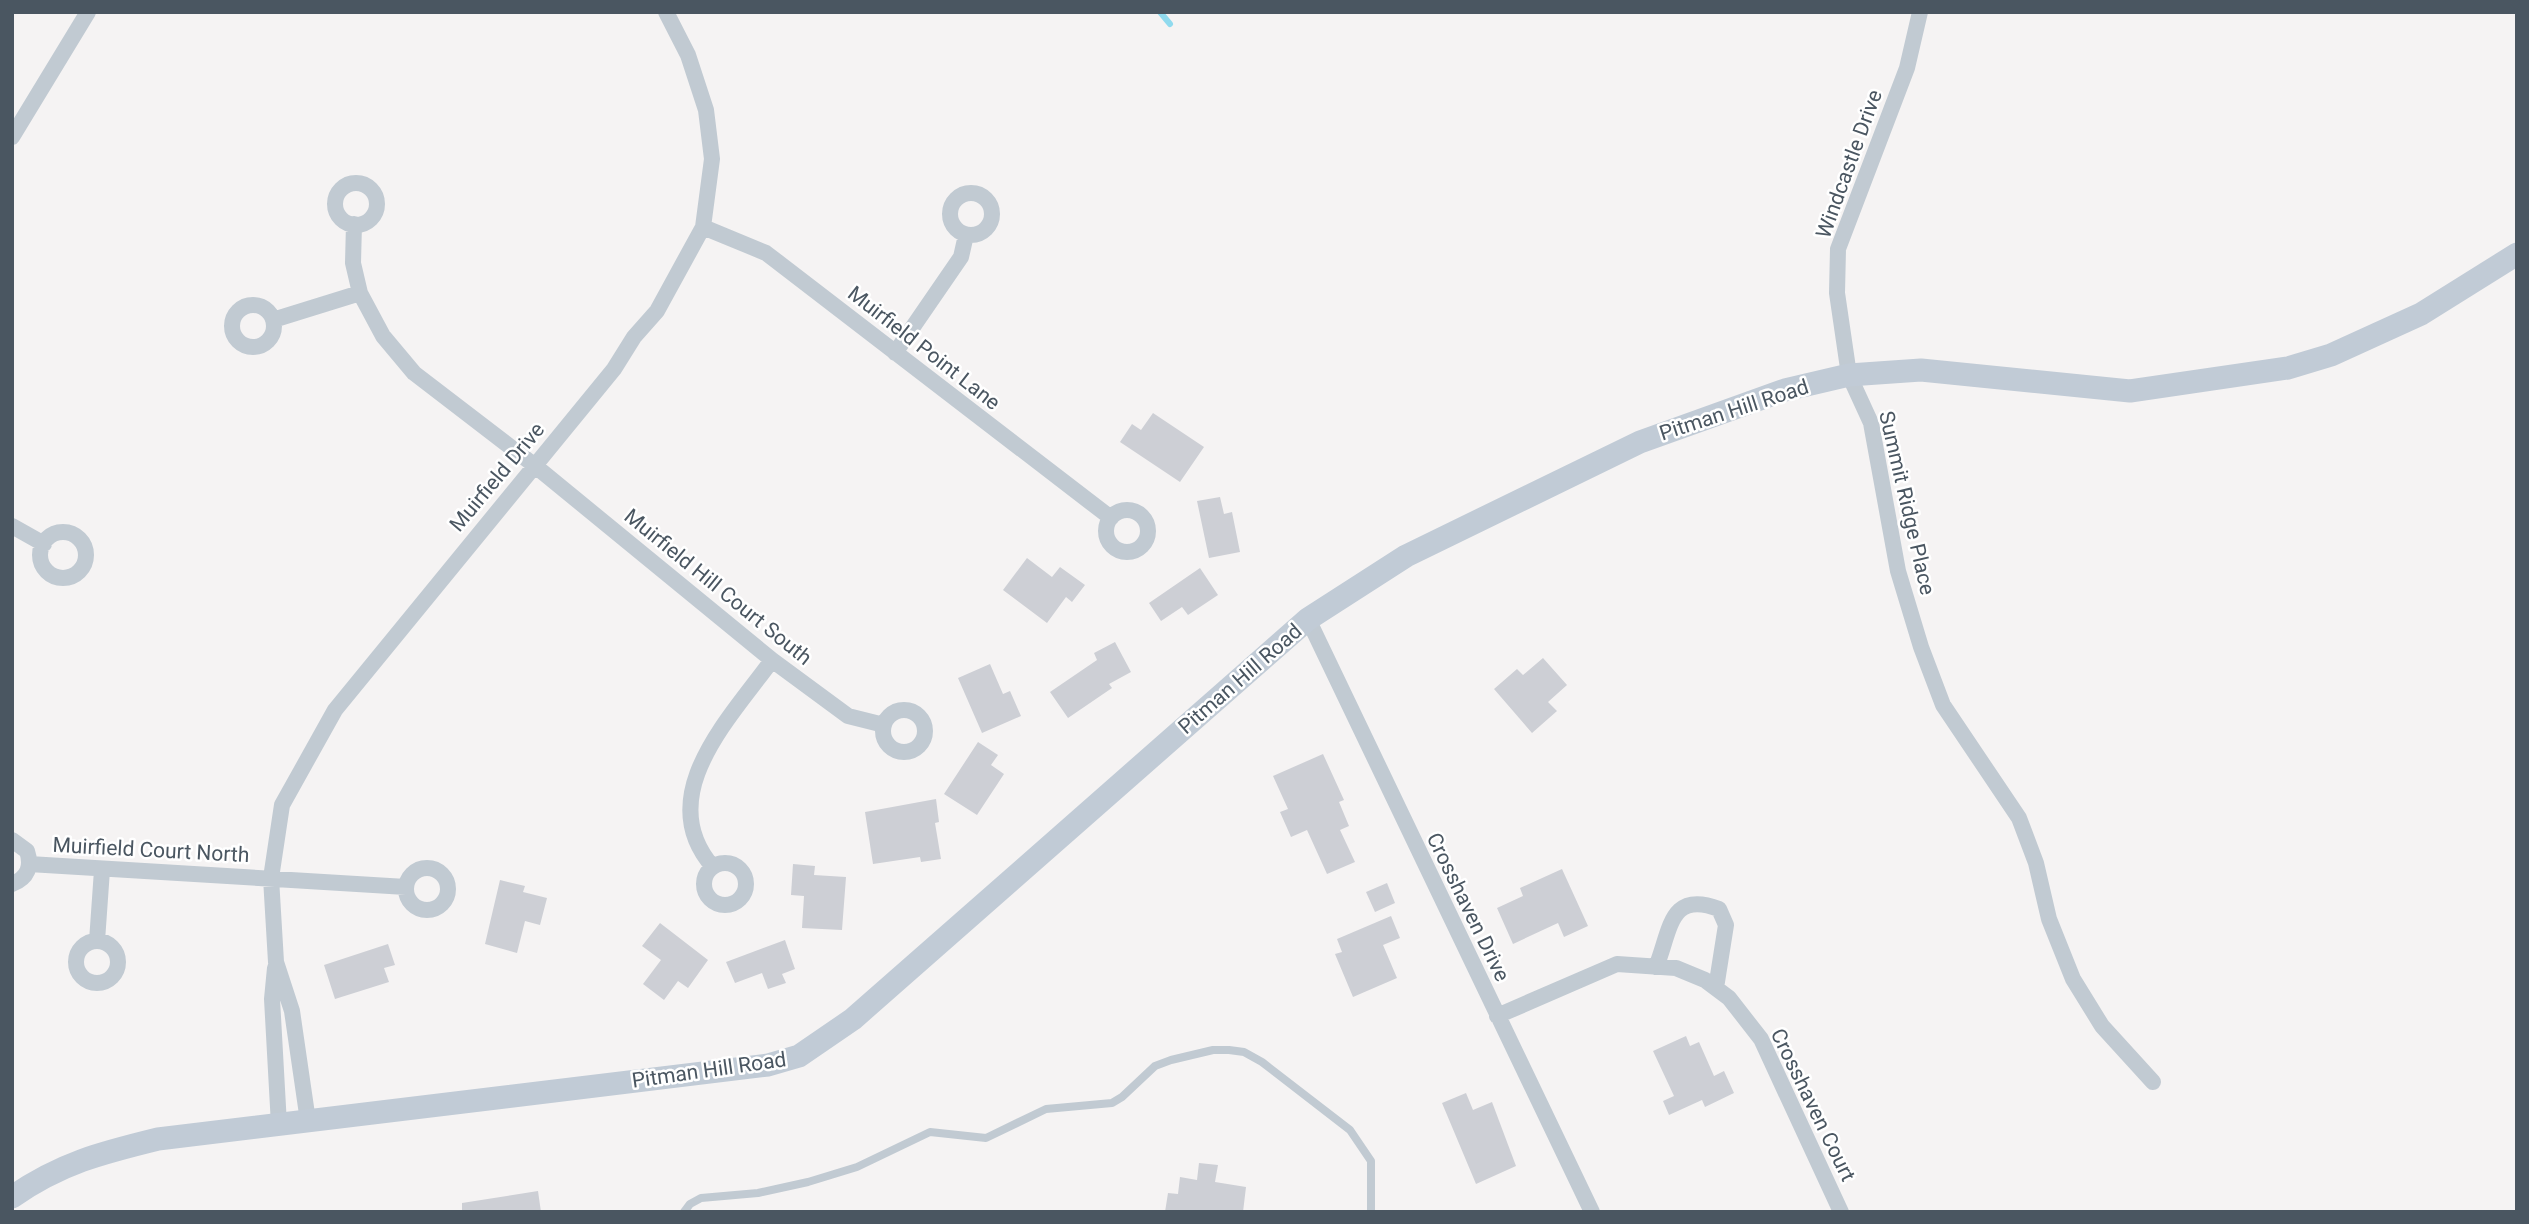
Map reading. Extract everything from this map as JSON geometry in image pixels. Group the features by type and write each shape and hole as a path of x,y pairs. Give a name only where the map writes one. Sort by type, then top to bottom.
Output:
{"street":[{"path":"12,137 88,12"},
{"name":"Muirfield Drive","path":"279,1125 272,999 276,962 271,878 282,806 335,710 614,369 634,337 657,311 702,227 712,159 706,110 688,55 666,12"},
{"name":"Windcastle Drive","path":"1849,375 1837,293 1838,249 1907,68 1920,12"},
{"name":"Muirfield Hill Court South","path":"354,224 353,263 360,293 383,337 414,373 534,465 772,660 849,716 884,725"},
{"name":"Muirfield Point Lane","path":"702,227 766,253 1111,518"},
{"path":"895,353 961,257 966,235"},
{"name":"Pitman Hill Road","path":"12,1196 46,1173 92,1155 158,1139 768,1065 799,1056 853,1019 1308,619 1406,556 1640,442 1785,390 1849,375 1922,370 2130,391 2288,368 2331,355 2421,314 2517,254"},
{"path":"273,320 360,293"},
{"name":"Summit Ridge Place","path":"1849,375 1871,423 1898,571 1922,648 1944,705 2020,818 2036,863 2049,919 2073,979 2102,1026 2153,1082"},
{"path":"12,526 44,544"},
{"name":"Crosshaven Drive","path":"1308,619 1592,1212"},
{"path":"713,867 699,850 690,817 696,772 713,739 772,660"},
{"name":"Muirfield Court North","path":"12,839 27,851 30,864 27,873 12,884"},
{"name":"Muirfield Court North","path":"30,864 406,887"},
{"path":"97,941 102,870"},
{"path":"1656,967 1672,921 1682,906 1699,902 1719,909 1726,925 1716,988"},
{"name":"Muirfield Drive","path":"276,962 292,1011 308,1121"},
{"name":"Crosshaven Court","path":"1497,1016 1617,964 1676,968 1716,988 1729,998 1761,1039 1841,1212"}],"lane":[{"path":"684,1212 701,1198 782,1188 856,1167 930,1132 986,1138 1046,1110 1112,1102 1122,1097 1155,1066 1191,1055 1230,1050 1244,1052 1274,1070 1350,1130 1371,1161 1371,1212"}],"building":[{"path":"1153,413 1204,447 1180,482 1120,442 1132,424 1141,430"},
{"path":"1220,497 1224,514 1232,512 1240,552 1209,558 1197,501"},
{"path":"1027,558 1052,577 1060,567 1085,585 1072,602 1066,597 1047,623 1003,590"},
{"path":"1200,568 1218,595 1188,615 1182,607 1161,621 1149,603"},
{"path":"1115,642 1131,672 1109,684 1112,688 1068,718 1050,692 1097,660 1094,653"},
{"path":"1543,658 1567,685 1548,702 1557,711 1532,733 1494,689 1517,669 1523,675"},
{"path":"990,664 1003,694 1010,691 1021,716 982,733 958,678"},
{"path":"978,742 998,755 991,765 1004,774 977,815 944,794"},
{"path":"1323,754 1344,800 1339,802 1349,826 1340,830 1355,862 1327,874 1307,830 1291,837 1280,812 1288,809 1273,776"},
{"path":"936,799 939,822 935,823 941,859 921,862 920,857 873,864 865,812"},
{"path":"793,864 815,866 814,875 846,877 842,930 802,928 804,896 791,895"},
{"path":"1562,869 1588,926 1564,937 1558,923 1513,944 1497,908 1523,896 1520,888"},
{"path":"500,880 525,886 523,892 547,898 540,925 525,921 517,953 485,944"},
{"path":"1387,883 1395,903 1375,912 1366,892"},
{"path":"1391,916 1400,938 1383,945 1397,978 1353,997 1335,954 1342,952 1337,939"},
{"path":"660,923 708,960 688,988 678,981 664,1000 643,984 661,960 642,946"},
{"path":"785,940 795,969 782,974 786,983 768,989 762,973 735,983 726,962"},
{"path":"388,944 395,965 384,968 389,982 335,999 324,965"},
{"path":"1686,1036 1690,1046 1699,1042 1714,1076 1724,1071 1734,1093 1705,1107 1702,1100 1669,1115 1663,1101 1674,1096 1653,1051"},
{"path":"1466,1093 1473,1110 1492,1102 1516,1166 1476,1184 1442,1103"},
{"path":"1199,1163 1218,1165 1215,1182 1246,1187 1243,1212 1165,1212 1168,1193 1178,1194 1180,1177 1197,1180"},
{"path":"538,1191 541,1212 462,1212 462,1203"}],"waterway":[{"path":"1160,12 1170,24"}]}
